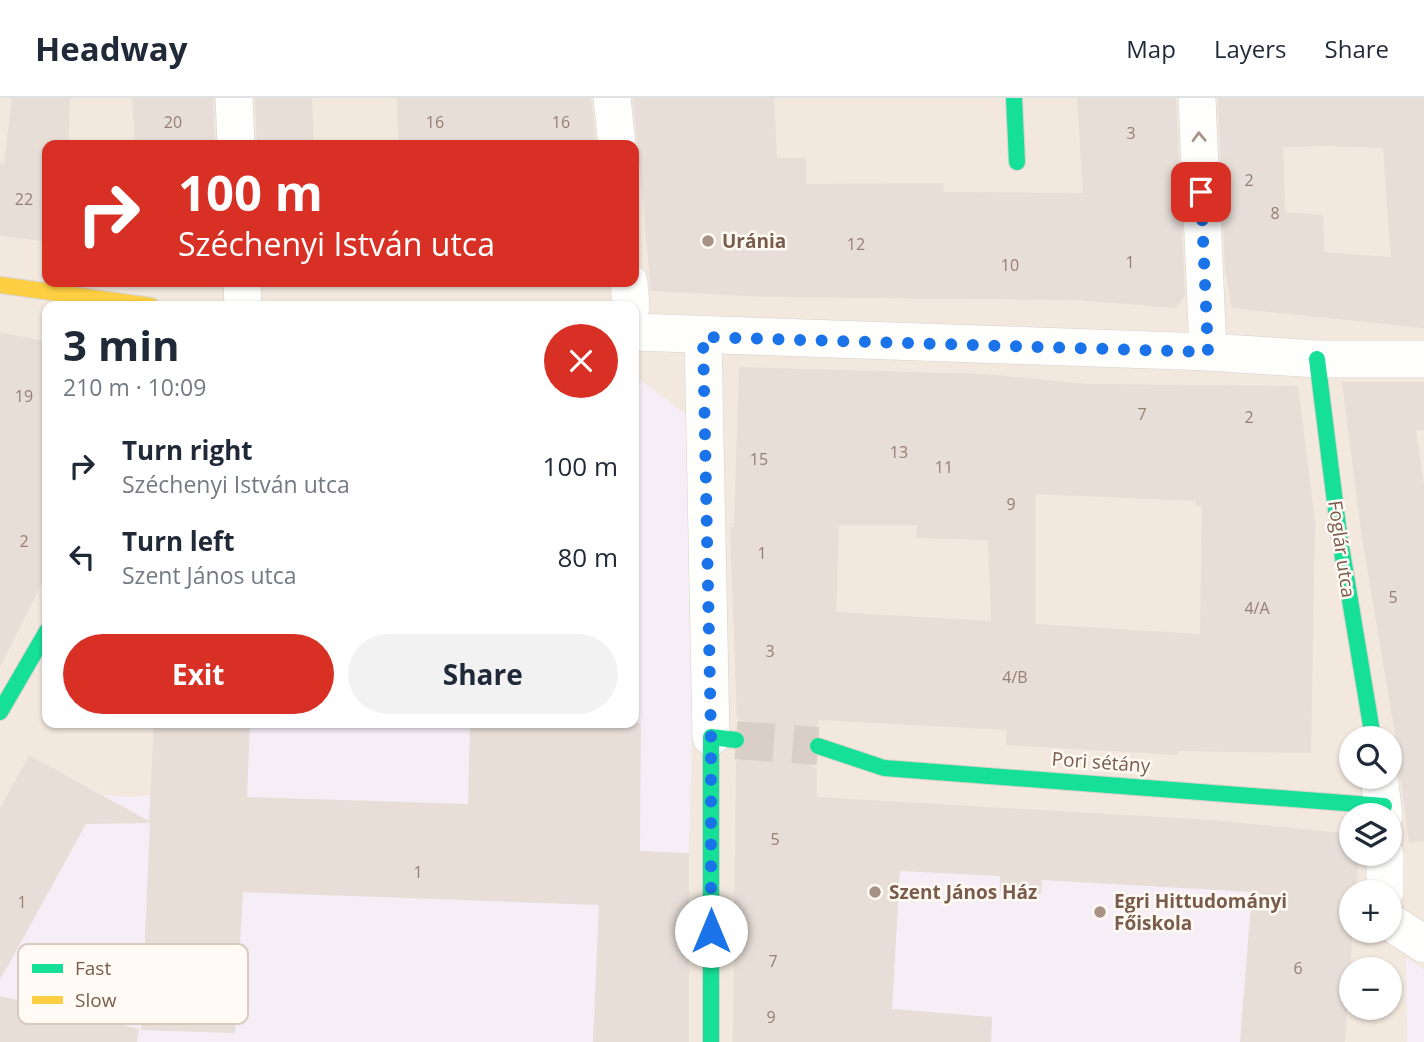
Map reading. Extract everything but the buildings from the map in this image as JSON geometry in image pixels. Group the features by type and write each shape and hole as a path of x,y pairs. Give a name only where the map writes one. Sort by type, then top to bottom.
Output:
{"street":[{"path":"234,98 236,140"},
{"path":"612,98 616,140"},
{"path":"1014,98 1017,162"},
{"path":"1197,98 1208,352"},
{"path":"0,285 115,301"},
{"path":"639,332 703,337 1208,352 1317,359 1424,359"},
{"path":"703,337 724,739 711,1042"},
{"name":"Foglár utca","path":"1317,359 1339,534 1371,726"},
{"path":"0,712 42,640"},
{"name":"Pori sétány","path":"818,746 884,768 1382,800"},
{"path":"1402,930 1424,944"}],"shaded area":[{"path":"0,98 1424,98 1424,1042 0,1042"},
{"path":"639,379 700,425 684,1042 0,1042 0,808 29,755 103,795 151,795 154,728 639,728"},
{"name":"Egri Hittudományi Főiskola","path":"856,799 1339,852 1339,866 1358,866 1357,880 1339,880 1339,943 1352,943 1351,957 1339,957 1339,1020 1347,1020 1345,1042 834,1042"},
{"path":"1406,958 1424,970 1424,1042 1407,1042"}],"tunnel":[{"path":"736,740 818,746"}],"traffic: fast":[{"path":"1014,98 1017,162"},
{"path":"1317,359 1339,534 1371,726"},
{"path":"0,712 42,640"},
{"path":"711,1042 711,737 736,740"},
{"path":"818,746 884,768 1345,803"}],"traffic: slow":[{"path":"0,285 115,301"}],"place":[{"name":"Uránia","path":"708,241"},
{"name":"Szent János Ház","path":"875,892"},
{"name":"Egri Hittudományi Főiskola","path":"1100,912"}],"route":[{"path":"711,931 711,737 703,337 1208,352 1201,192"}]}
